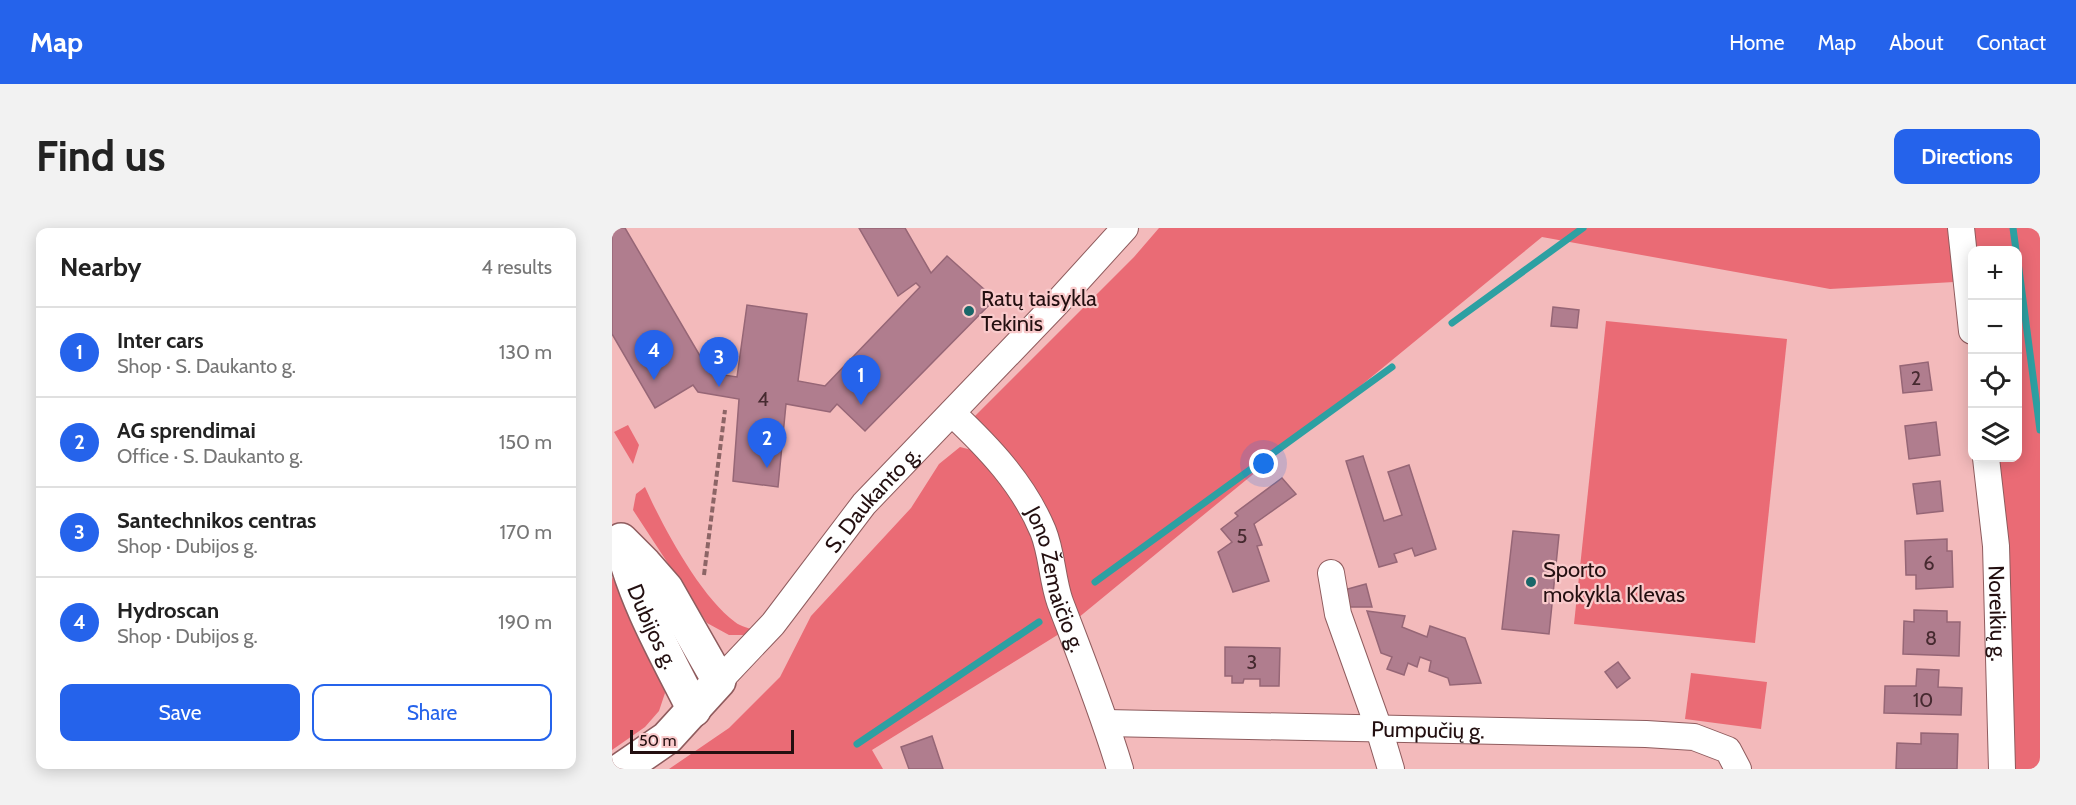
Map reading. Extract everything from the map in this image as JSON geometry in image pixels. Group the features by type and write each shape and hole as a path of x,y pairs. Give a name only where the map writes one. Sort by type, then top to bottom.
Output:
{"main road":[{"name":"Dubijos g.","path":"616,532 666,588 719,681"},
{"name":"Dubijos g.","path":"616,532 629,575 643,608 694,710"},
{"name":"S. Daukanto g.","path":"622,769 667,738 719,681"}],"street":[{"name":"S. Daukanto g.","path":"719,681 773,624 864,504 1125,228"},
{"path":"1961,228 1969,300"},
{"name":"Jono Žemaičio g.","path":"952,413 989,448 1017,484 1043,532 1058,597 1106,723 1120,769"},
{"name":"Noreikių g.","path":"1986,462 1996,546 2002,769"},
{"path":"1332,573 1338,614 1379,729 1390,769"},
{"name":"Pumpučių g.","path":"1106,723 1646,734 1694,737 1728,750 1738,769"}],"path":[{"path":"704,575 724,410"}],"shaded area":[{"path":"1159,228 2040,228 2040,769 2013,769 1994,462 2022,462 2022,246 1968,246 1968,281 1830,289 1542,237 1078,618 972,419 1134,257"},
{"path":"1606,321 1787,339 1755,643 1574,624"},
{"path":"628,425 639,445 633,464 614,432"},
{"path":"960,447 976,451 1007,485 1038,549 1059,634 872,750 883,769 669,769 729,728 780,677 811,616 911,508 939,464"},
{"path":"645,487 672,540 709,596 735,622 757,631 745,635 729,635 707,623 633,510 636,494"},
{"path":"612,577 662,667 665,693 659,711 645,727 612,750"},
{"path":"1691,673 1767,682 1761,729 1685,719"}],"building":[{"path":"612,228 625,228 710,373 737,377 747,305 807,314 798,381 825,386 920,287 916,283 898,296 859,228 905,228 931,273 947,256 995,299 865,431 837,404 830,412 786,404 778,487 733,481 739,399 698,392 693,385 655,408 612,334"},
{"path":"1553,307 1579,310 1577,328 1551,326"},
{"path":"1928,362 1932,390 1903,393 1900,366"},
{"path":"1936,422 1940,455 1909,459 1905,426"},
{"path":"1363,456 1384,521 1402,515 1388,472 1409,465 1436,549 1415,556 1412,548 1394,554 1397,562 1379,567 1346,461"},
{"path":"1282,478 1296,494 1254,524 1262,545 1257,546 1269,581 1233,592 1218,552 1232,542 1221,529 1238,516 1235,513"},
{"path":"1940,481 1943,511 1917,514 1913,484"},
{"name":"Sporto mokykla Klevas","path":"1513,531 1559,535 1549,634 1502,629"},
{"path":"1947,539 1947,551 1952,551 1953,587 1916,589 1916,575 1906,575 1905,541"},
{"path":"1366,584 1372,607 1349,607 1344,590"},
{"path":"1914,610 1947,611 1947,622 1960,622 1959,656 1903,654 1904,621 1914,622"},
{"path":"1367,611 1405,616 1402,627 1427,637 1430,626 1465,638 1481,683 1450,685 1448,678 1429,671 1431,661 1420,657 1417,667 1408,663 1404,675 1387,669 1392,657 1381,653"},
{"path":"1225,647 1280,648 1279,686 1260,686 1260,679 1244,679 1243,683 1232,683 1232,676 1225,676"},
{"path":"1618,662 1630,678 1617,688 1605,672"},
{"path":"1917,669 1939,670 1938,687 1962,688 1961,715 1884,713 1885,686 1916,686"},
{"path":"1921,733 1958,734 1957,769 1896,769 1897,743 1921,744"},
{"path":"932,736 943,769 909,769 901,747"}],"waterway":[{"path":"1452,323 1583,228"},
{"path":"2013,228 2015,246"},
{"path":"2022,293 2040,430"},
{"path":"1095,582 1392,367"},
{"path":"857,744 1039,622"}],"place":[{"name":"Ratų taisykla Tekinis","path":"969,311"},
{"name":"Hydroscan","path":"654,380"},
{"name":"Santechnikos centras","path":"719,387"},
{"name":"Inter cars","path":"861,405"},
{"name":"AG sprendimai","path":"767,468"},
{"name":"Sporto mokykla Klevas","path":"1531,582"}]}
